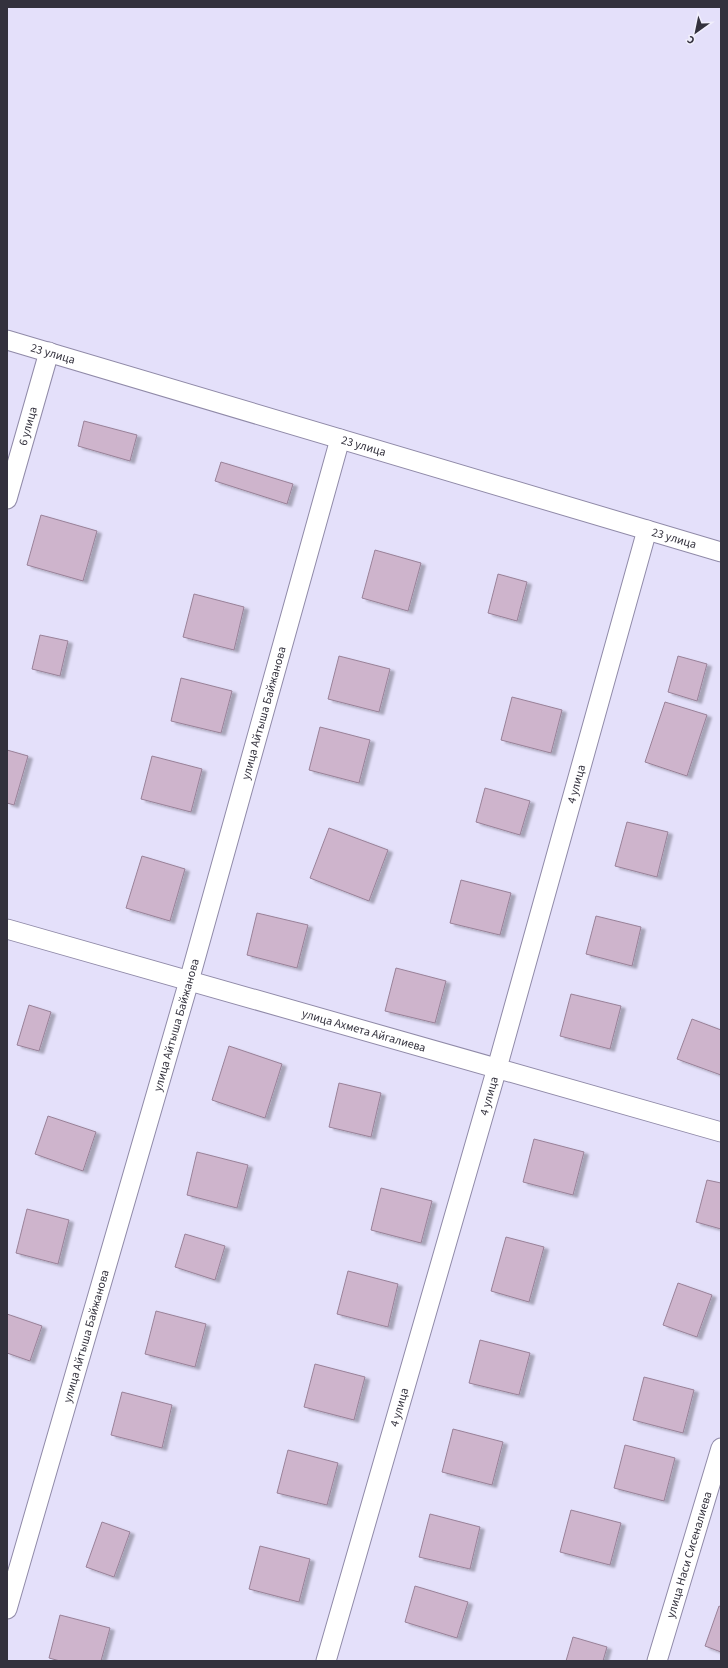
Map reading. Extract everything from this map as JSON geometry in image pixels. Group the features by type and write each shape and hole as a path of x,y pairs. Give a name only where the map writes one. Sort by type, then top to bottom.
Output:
{"street":[{"name":"23 улица","path":"7,340 721,552"},
{"name":"6 улица","path":"7,499 49,352"},
{"name":"улица Айтыша Байжанова","path":"7,1609 189,981 340,439"},
{"name":"4 улица","path":"326,1661 497,1068 647,530"},
{"name":"улица Ахмета Айгалиева","path":"7,929 721,1132"},
{"name":"улица Наси Сисеналиева","path":"657,1661 721,1448"}],"building":[{"path":"84,421 137,435 130,461 78,446"},
{"path":"221,462 293,484 287,504 215,481"},
{"path":"41,515 97,531 83,581 27,565"},
{"path":"375,550 421,563 408,611 362,598"},
{"path":"498,574 527,582 517,621 488,613"},
{"path":"194,594 244,607 234,650 183,637"},
{"path":"40,635 68,641 60,676 32,669"},
{"path":"339,656 390,669 379,712 328,699"},
{"path":"678,656 707,664 697,701 668,692"},
{"path":"181,678 232,691 221,733 171,721"},
{"path":"512,697 562,710 551,753 501,740"},
{"path":"665,702 707,715 687,776 645,762"},
{"path":"320,727 370,740 359,783 309,770"},
{"path":"7,750 28,756 14,805 7,803"},
{"path":"152,756 202,769 191,812 141,799"},
{"path":"485,788 530,801 520,835 476,822"},
{"path":"627,822 668,832 657,877 615,866"},
{"path":"329,828 388,850 369,901 310,878"},
{"path":"142,856 185,869 170,921 126,908"},
{"path":"461,880 511,893 500,935 450,923"},
{"path":"257,913 308,925 297,968 247,955"},
{"path":"596,916 641,927 632,966 586,954"},
{"path":"396,968 446,981 435,1023 385,1011"},
{"path":"571,994 621,1006 610,1049 560,1036"},
{"path":"29,1005 51,1012 39,1051 17,1045"},
{"path":"692,1019 721,1030 721,1075 677,1059"},
{"path":"229,1046 282,1064 265,1118 212,1100"},
{"path":"339,1083 381,1093 371,1137 329,1127"},
{"path":"48,1116 96,1132 83,1171 35,1154"},
{"path":"534,1139 584,1152 573,1195 523,1182"},
{"path":"197,1152 248,1165 237,1208 187,1195"},
{"path":"707,1180 721,1183 721,1229 696,1222"},
{"path":"381,1188 432,1201 421,1243 371,1230"},
{"path":"27,1209 69,1220 58,1264 16,1253"},
{"path":"185,1234 225,1246 215,1280 175,1267"},
{"path":"506,1237 544,1247 529,1302 491,1291"},
{"path":"348,1271 398,1284 388,1327 337,1314"},
{"path":"678,1283 712,1295 697,1337 663,1325"},
{"path":"156,1311 206,1324 195,1367 145,1354"},
{"path":"7,1314 42,1326 30,1361 7,1353"},
{"path":"480,1340 530,1353 519,1395 469,1383"},
{"path":"315,1364 365,1377 354,1420 304,1407"},
{"path":"644,1377 694,1390 683,1433 633,1420"},
{"path":"122,1392 172,1405 162,1448 111,1435"},
{"path":"453,1429 503,1442 492,1485 442,1472"},
{"path":"625,1445 675,1458 664,1501 614,1488"},
{"path":"288,1450 338,1463 327,1505 277,1493"},
{"path":"571,1510 621,1523 610,1565 560,1552"},
{"path":"430,1514 480,1527 470,1569 419,1557"},
{"path":"102,1522 130,1532 114,1577 86,1567"},
{"path":"260,1546 310,1559 299,1602 249,1589"},
{"path":"415,1586 468,1602 457,1638 405,1622"},
{"path":"719,1606 721,1607 721,1652 705,1646"},
{"path":"60,1615 110,1628 101,1661 60,1661 49,1658"},
{"path":"573,1637 607,1647 603,1661 566,1661"}]}
